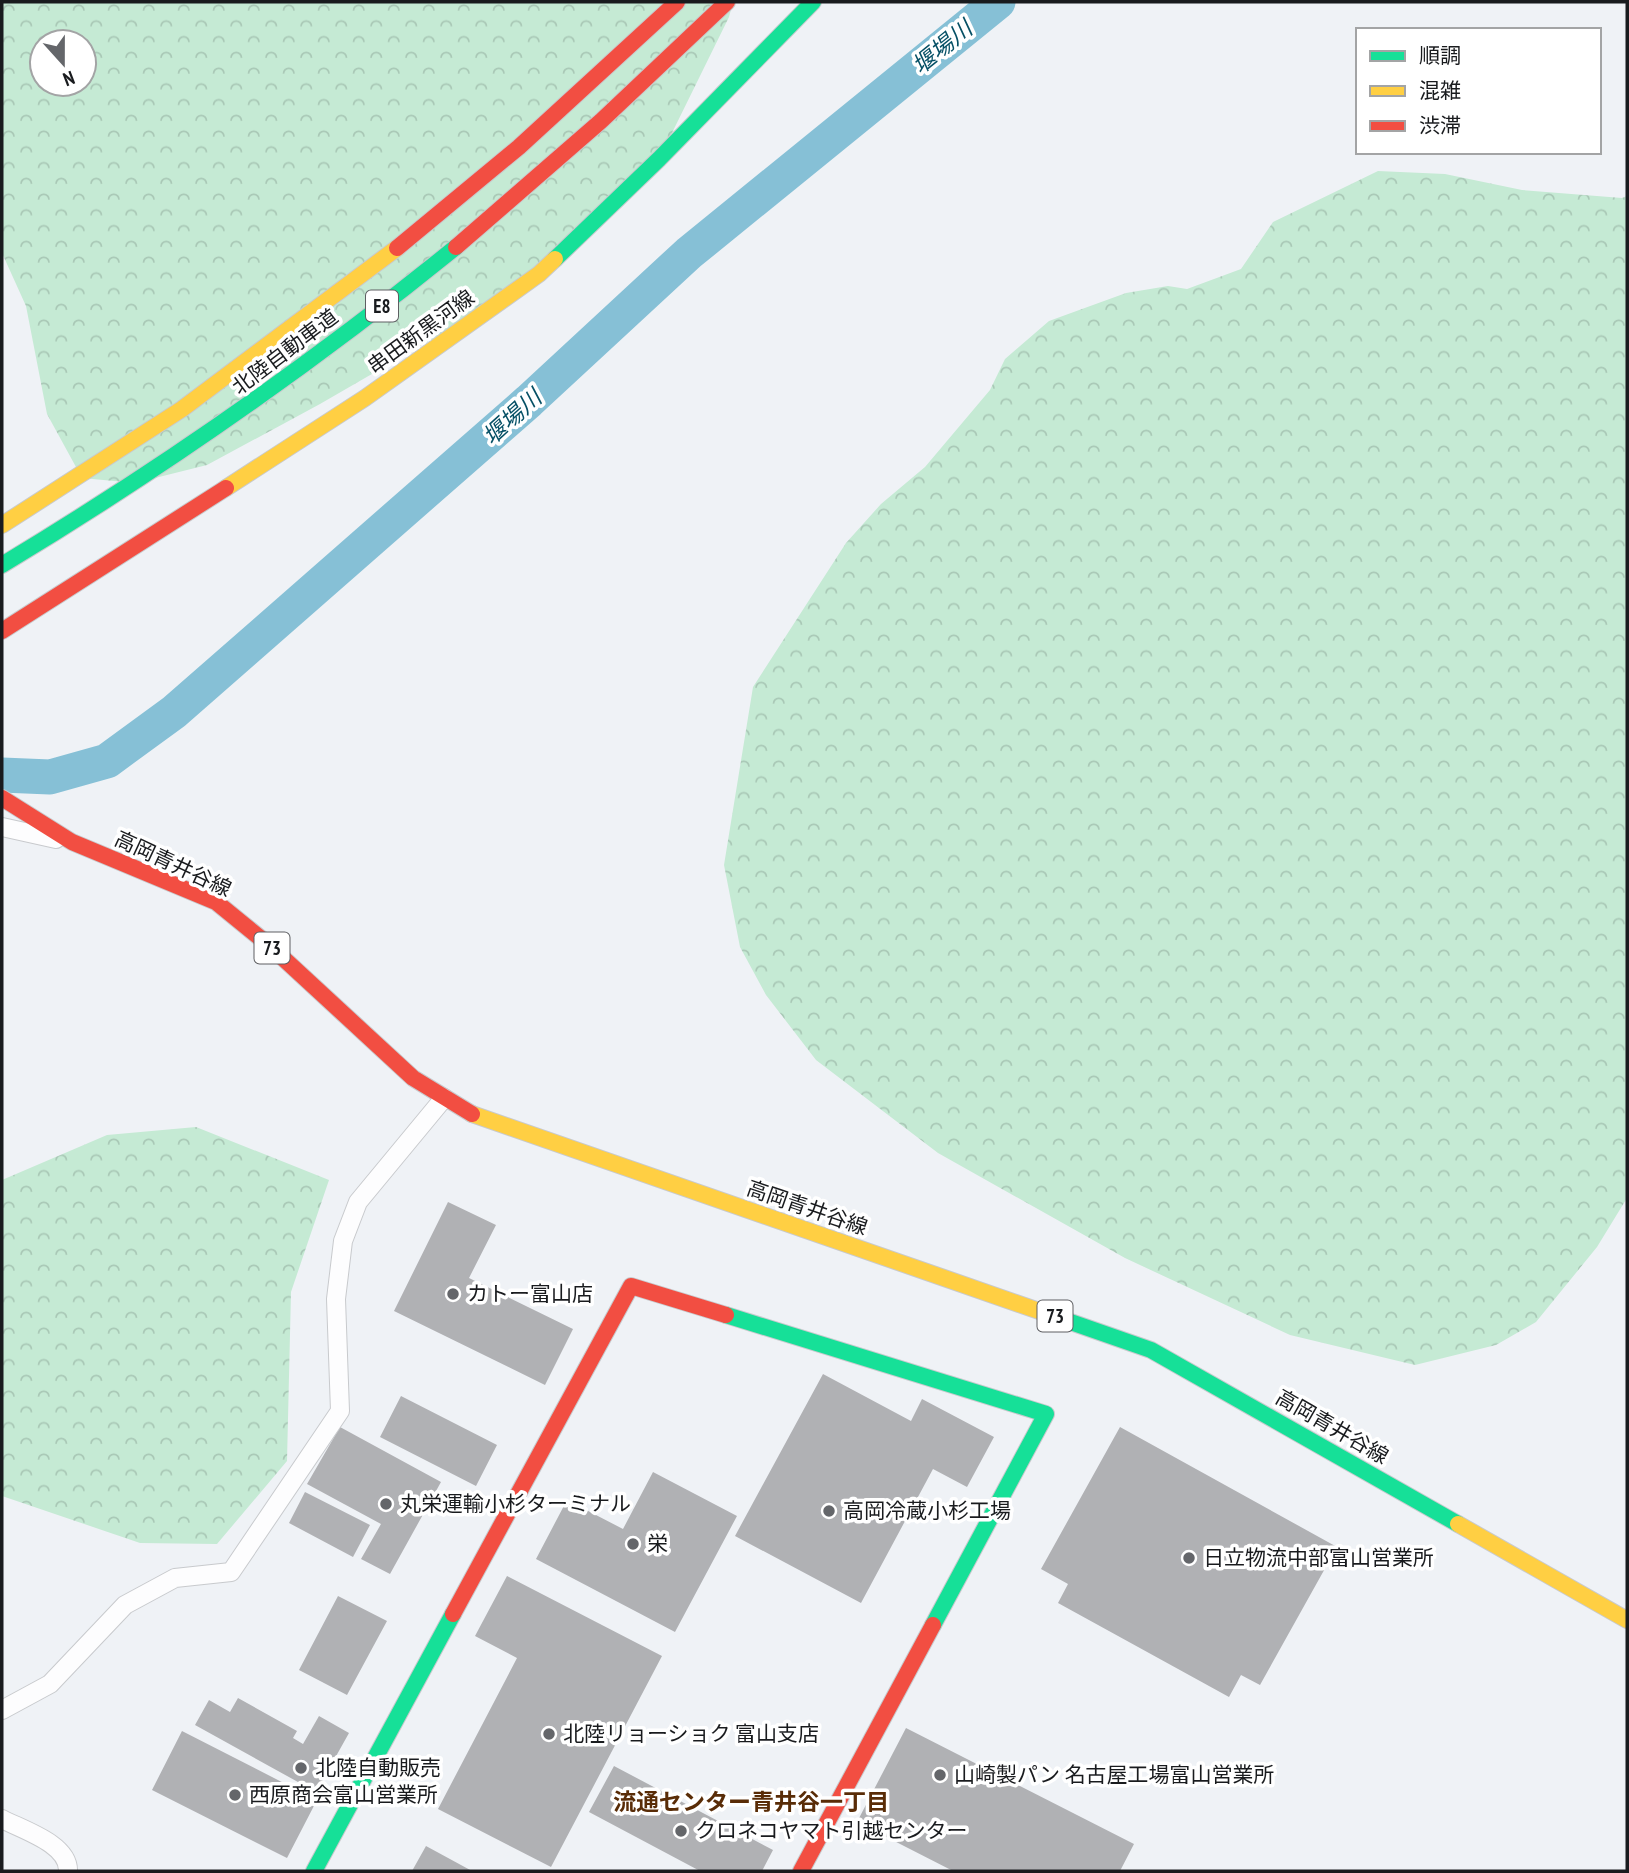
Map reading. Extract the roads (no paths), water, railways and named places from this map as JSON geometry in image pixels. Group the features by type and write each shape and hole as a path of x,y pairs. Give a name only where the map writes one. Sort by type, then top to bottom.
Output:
{"main road":[{"name":"北陸自動車道","path":"2,525 171,418 367,274 560,111 677,2"},
{"name":"北陸自動車道","path":"2,565 196,443 391,298 492,217 586,134 727,2"},
{"name":"串田新黒河線","path":"2,631 365,398 539,274 659,159 813,2"},
{"name":"高岡青井谷線","path":"2,798 72,842 216,902 270,946 413,1078 444,1098 504,1128 959,1281 1151,1350 1627,1620"},
{"path":"314,1871 631,1286 1046,1414 801,1871"}],"street":[{"path":"2,827 72,842"},
{"path":"2,1710 50,1684 125,1605 175,1578 231,1572 340,1411 336,1299 344,1241 358,1202 444,1098"},
{"path":"2,1819 61,1851 69,1862 68,1871"}],"waterway":[{"name":"堰場川","path":"2,775 50,777 107,761 174,712 529,401 689,253 998,2"}],"place":[{"name":"カトー富山店","path":"453,1294"},
{"name":"丸栄運輸小杉ターミナル","path":"386,1504"},
{"name":"高岡冷蔵小杉工場","path":"829,1511"},
{"name":"栄","path":"633,1544"},
{"name":"日立物流中部富山営業所","path":"1189,1558"},
{"name":"北陸リョーショク 富山支店","path":"549,1734"},
{"name":"北陸自動販売","path":"301,1768"},
{"name":"山崎製パン 名古屋工場富山営業所","path":"940,1775"},
{"name":"西原商会富山営業所","path":"235,1795"},
{"name":"クロネコヤマト引越センター","path":"681,1831"}],"district":[{"name":"流通センター青井谷一丁目","path":"751,1802"}]}
